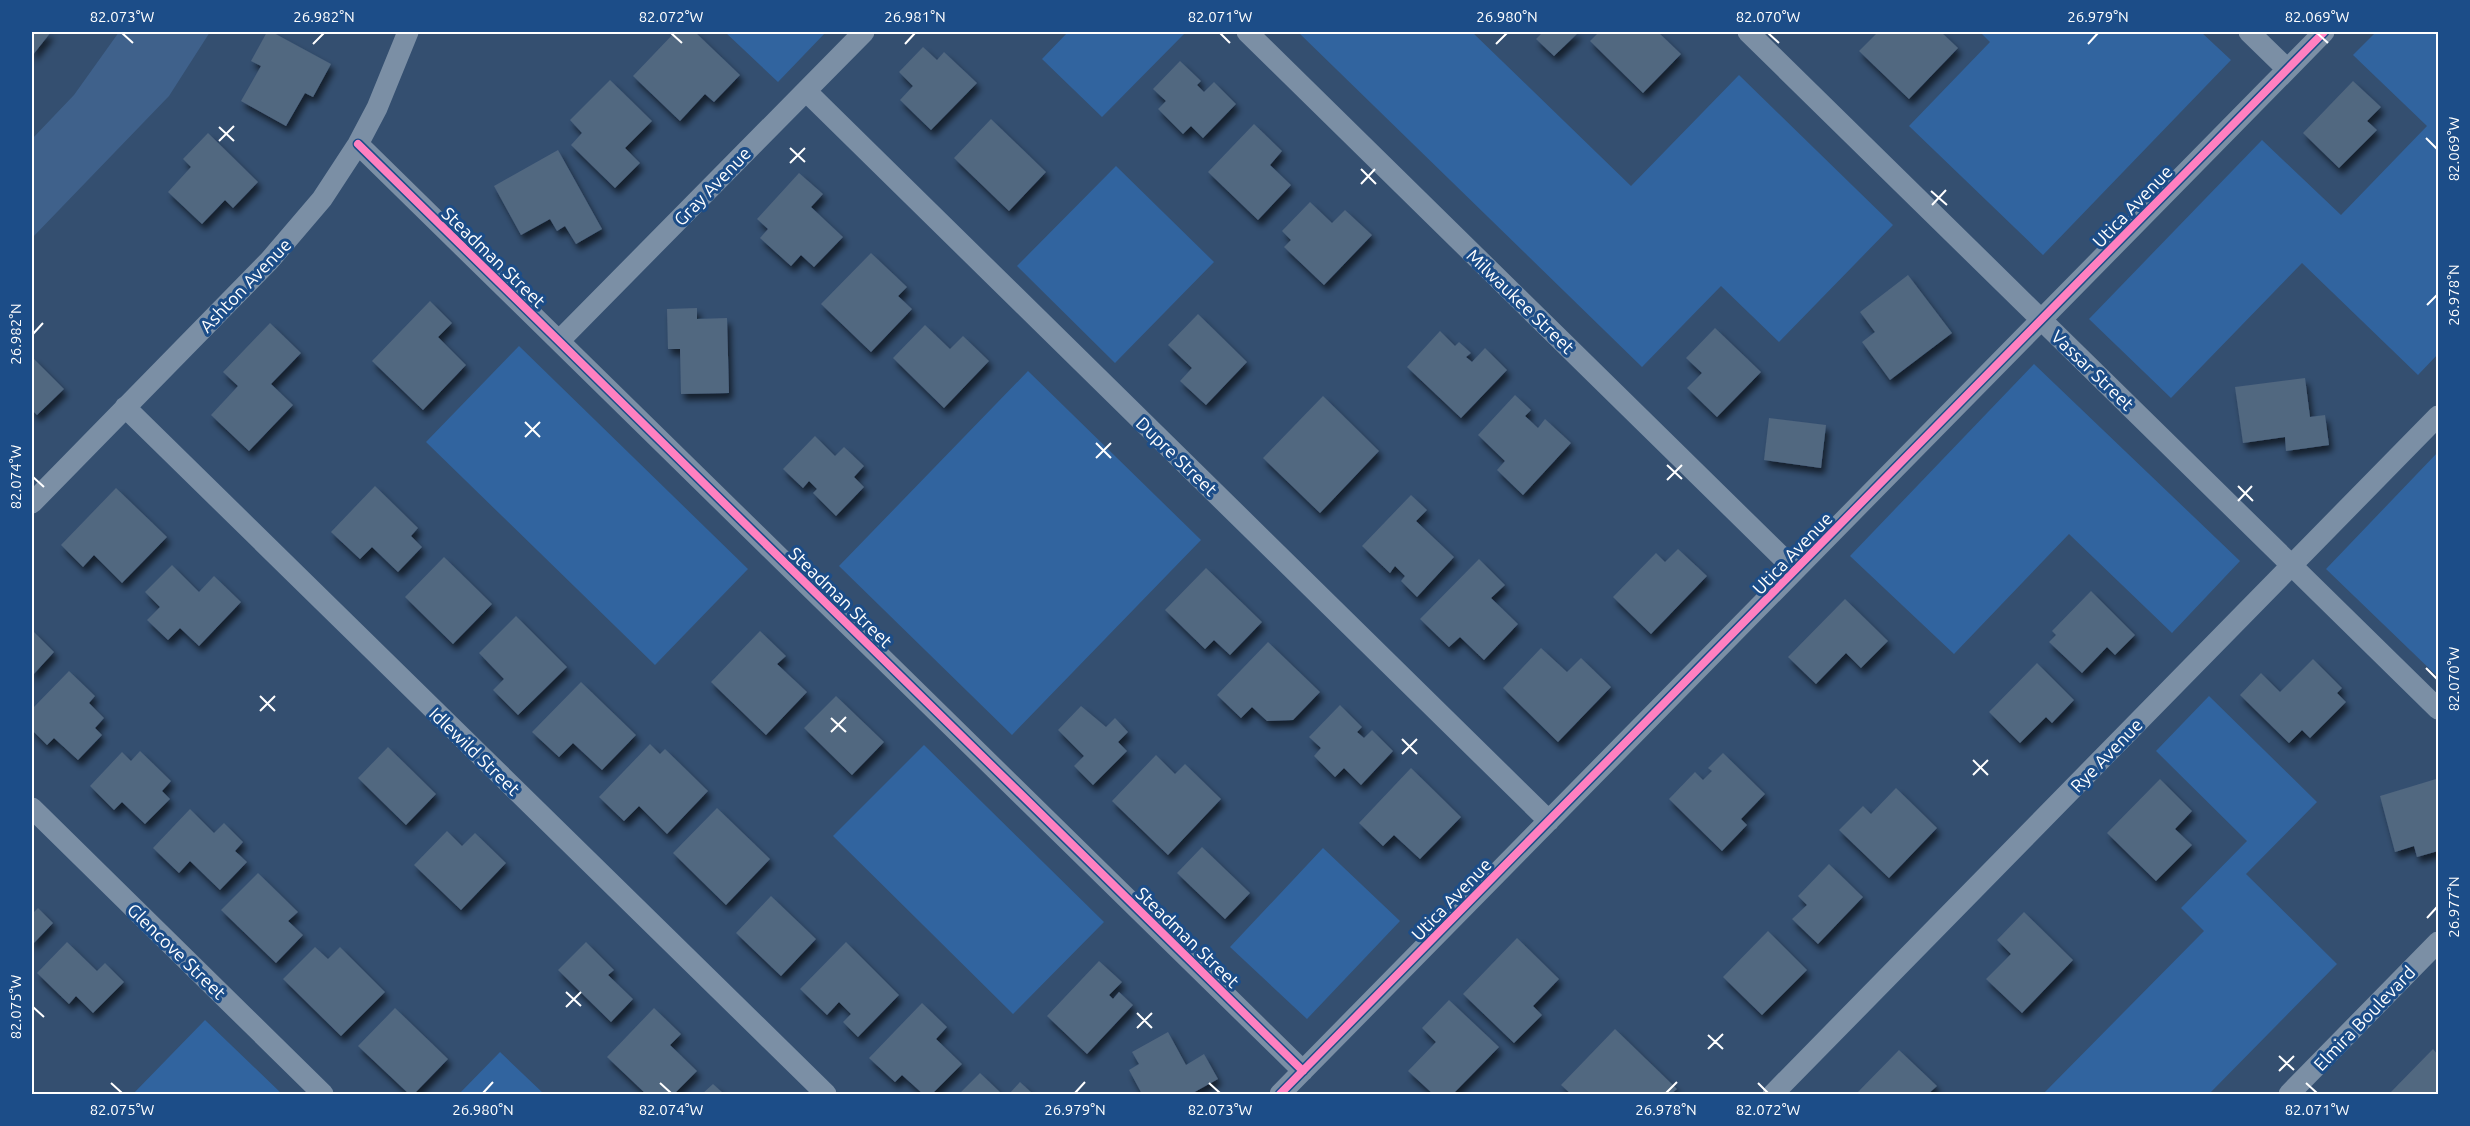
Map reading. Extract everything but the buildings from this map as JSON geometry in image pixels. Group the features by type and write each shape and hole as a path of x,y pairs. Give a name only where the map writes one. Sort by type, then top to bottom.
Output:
{"street":[{"name":"Ashton Avenue","path":"32,503 297,231 322,199 358,144 394,70 408,32"},
{"name":"Gray Avenue","path":"559,341 864,32"},
{"name":"Milwaukee Street","path":"1246,32 1795,570"},
{"name":"Vassar Street","path":"1748,32 2439,709"},
{"path":"2249,32 2287,69"},
{"name":"Utica Avenue","path":"1280,1095 2324,32"},
{"name":"Dupre Street","path":"806,91 1549,821"},
{"name":"Steadman Street","path":"358,144 1303,1071"},
{"name":"Idlewild Street","path":"125,407 825,1095"},
{"name":"Rye Avenue","path":"1773,1095 2439,416"},
{"name":"Glencove Street","path":"32,808 323,1095"},
{"name":"Elmira Boulevard","path":"2289,1095 2439,942"}],"shaded area":[{"path":"119,32 210,32 169,96 32,238 32,139 74,95"},
{"path":"725,32 826,32 778,82"},
{"path":"1068,32 1186,32 1102,117 1042,59"},
{"path":"1298,32 1472,32 1631,186 1739,75 1893,225 1779,342 1721,286 1642,367"},
{"path":"1980,32 2201,32 2231,60 2043,255 1909,126 1990,42"},
{"path":"2376,32 2438,32 2438,354 2418,375 2302,263 2171,398 2089,319 2262,140 2341,215 2427,126 2353,55"},
{"path":"1116,166 1214,262 1115,363 1017,266"},
{"path":"519,346 748,569 655,665 426,442"},
{"path":"2034,364 2240,561 2172,633 2069,534 1954,654 1850,556"},
{"path":"1028,371 1201,540 1012,735 839,566"},
{"path":"2438,452 2438,677 2326,569"},
{"path":"2209,696 2317,802 2246,874 2337,964 2209,1094 2043,1094 2204,931 2181,908 2247,841 2156,751"},
{"path":"924,745 1104,922 1013,1014 833,836"},
{"path":"1323,848 1400,921 1307,1019 1230,947"},
{"path":"205,1020 282,1094 133,1094"},
{"path":"500,1052 544,1094 459,1094"}],"cycle path":[{"path":"1280,1094 2324,32"},
{"path":"358,144 1303,1071"}]}
